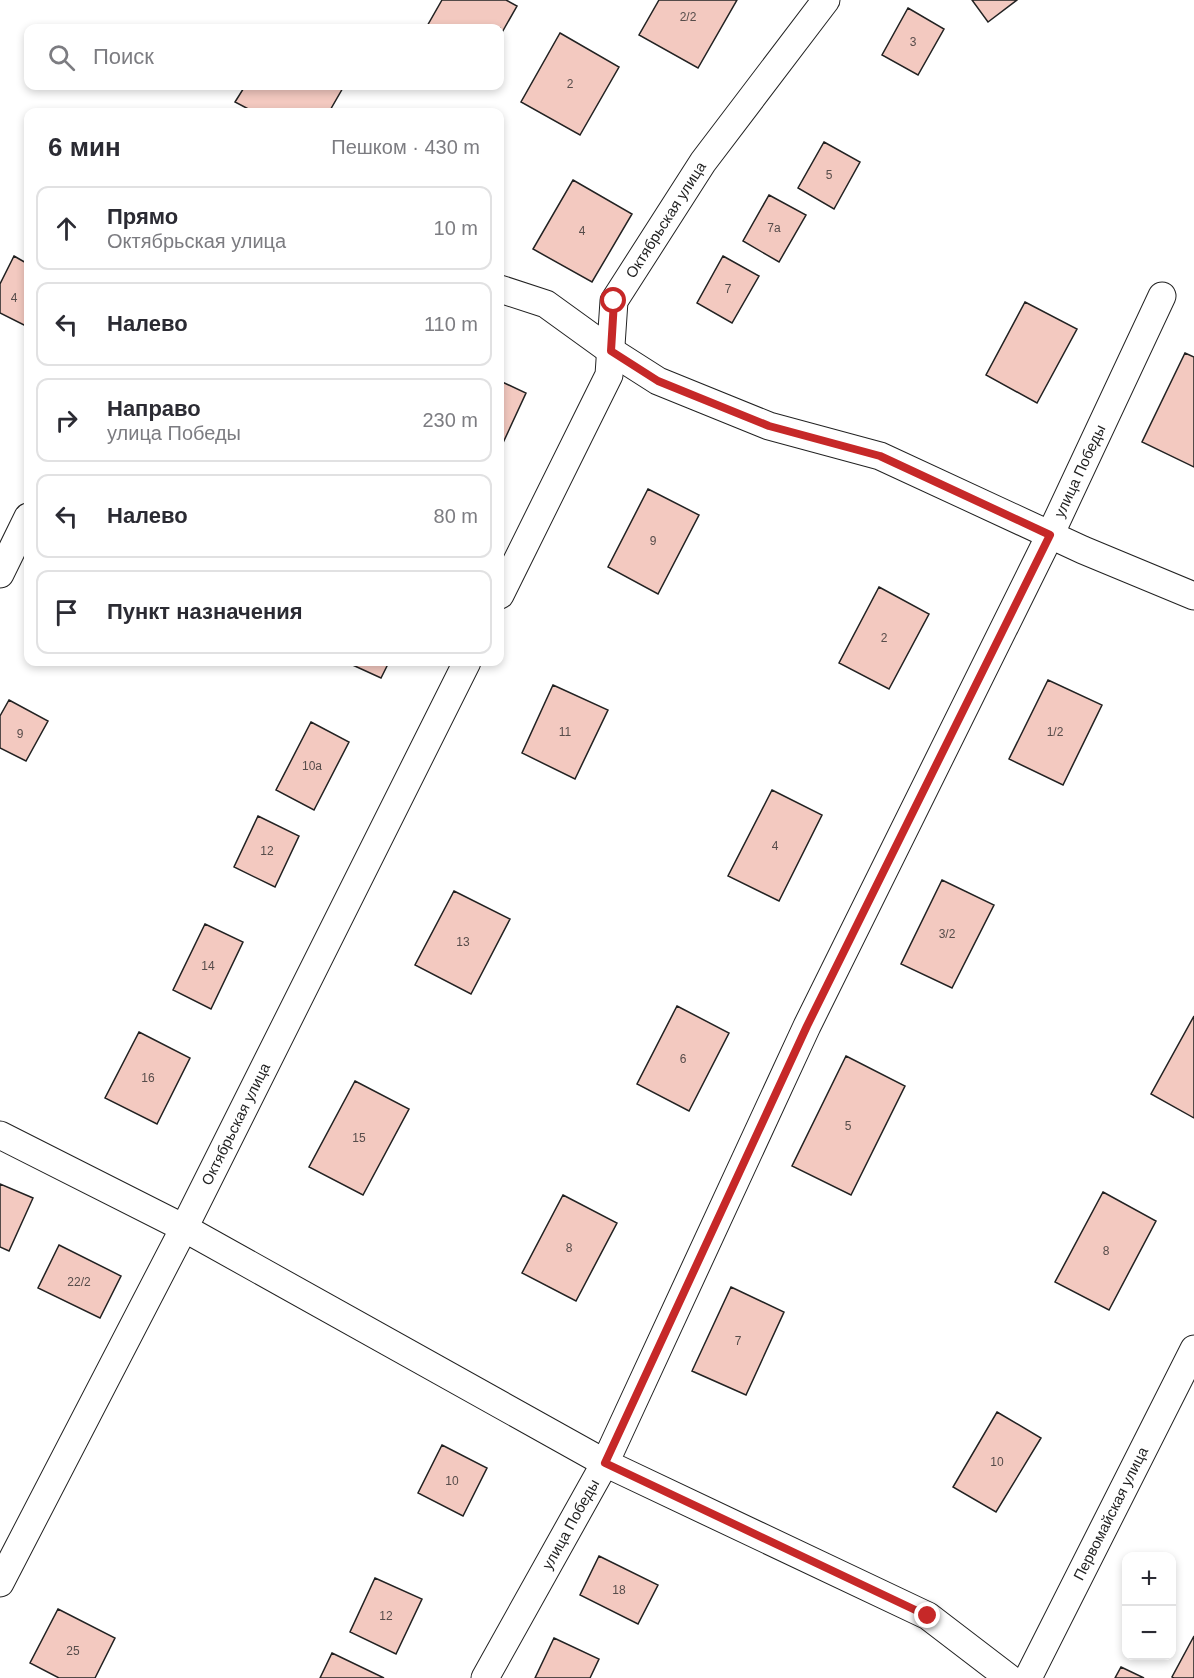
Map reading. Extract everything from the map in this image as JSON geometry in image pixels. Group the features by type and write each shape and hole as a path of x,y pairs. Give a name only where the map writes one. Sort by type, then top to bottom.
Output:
{"street":[{"name":"Октябрьская улица","path":"504,587 609,375 614,301 703,162 826,0"},
{"path":"504,290 546,304 611,351 658,381 769,426 880,456 1050,535 1194,596"},
{"name":"улица Победы","path":"485,1678 605,1463 807,1026 1050,535 1162,296"},
{"path":"0,574 24,525"},
{"name":"Октябрьская улица","path":"0,1583 184,1228 464,666"},
{"path":"0,1135 184,1228 605,1463 928,1616 1009,1678"},
{"name":"Первомайская улица","path":"1028,1678 1194,1349"}],"building":[{"path":"442,0 506,0 517,6 504,29 504,24 428,24"},
{"path":"659,0 737,0 698,68 639,35"},
{"path":"972,0 1017,0 988,22"},
{"path":"908,8 944,29 918,75 882,55"},
{"path":"560,33 619,67 580,135 521,102"},
{"path":"242,90 342,90 331,108 246,108 235,102"},
{"path":"824,142 860,162 834,209 798,188"},
{"path":"573,180 632,214 592,282 533,249"},
{"path":"769,195 806,215 779,262 743,241"},
{"path":"14,256 24,262 24,325 0,313 0,284"},
{"path":"723,256 759,276 732,323 697,303"},
{"path":"1025,302 1077,329 1037,403 986,375"},
{"path":"1185,353 1194,357 1194,467 1142,442"},
{"path":"504,383 526,393 504,441"},
{"path":"648,489 699,515 658,594 608,567"},
{"path":"879,587 929,614 889,689 839,663"},
{"path":"355,666 387,666 381,678"},
{"path":"1048,680 1102,705 1063,785 1009,759"},
{"path":"553,685 608,710 575,779 522,753"},
{"path":"9,700 48,721 26,761 0,748 0,716"},
{"path":"311,722 349,742 314,810 276,790"},
{"path":"772,790 822,815 779,901 728,876"},
{"path":"258,816 299,836 275,887 234,867"},
{"path":"942,880 994,905 952,988 901,964"},
{"path":"454,891 510,919 471,994 415,965"},
{"path":"205,924 243,942 211,1009 173,990"},
{"path":"677,1006 729,1033 689,1111 637,1084"},
{"path":"1194,1016 1194,1118 1151,1094"},
{"path":"139,1032 190,1058 157,1124 105,1098"},
{"path":"846,1056 905,1086 851,1195 792,1166"},
{"path":"355,1081 409,1109 363,1195 309,1167"},
{"path":"0,1184 33,1198 9,1251 0,1247"},
{"path":"1103,1192 1156,1221 1109,1310 1055,1282"},
{"path":"563,1195 617,1223 576,1301 522,1273"},
{"path":"59,1245 121,1276 100,1318 38,1288"},
{"path":"731,1287 784,1312 746,1395 692,1371"},
{"path":"997,1412 1041,1438 996,1512 953,1487"},
{"path":"442,1445 487,1468 463,1516 418,1493"},
{"path":"599,1556 658,1585 638,1624 580,1595"},
{"path":"375,1578 422,1599 396,1654 350,1632"},
{"path":"58,1609 115,1638 95,1678 59,1678 30,1663"},
{"path":"1194,1636 1194,1678 1172,1677"},
{"path":"554,1638 599,1659 590,1678 535,1678"},
{"path":"332,1653 384,1678 320,1678"},
{"path":"1121,1667 1144,1678 1115,1678"}],"route":[{"path":"614,301 611,351 658,381 769,426 880,456 1050,535 807,1026 605,1463 928,1616"}]}
